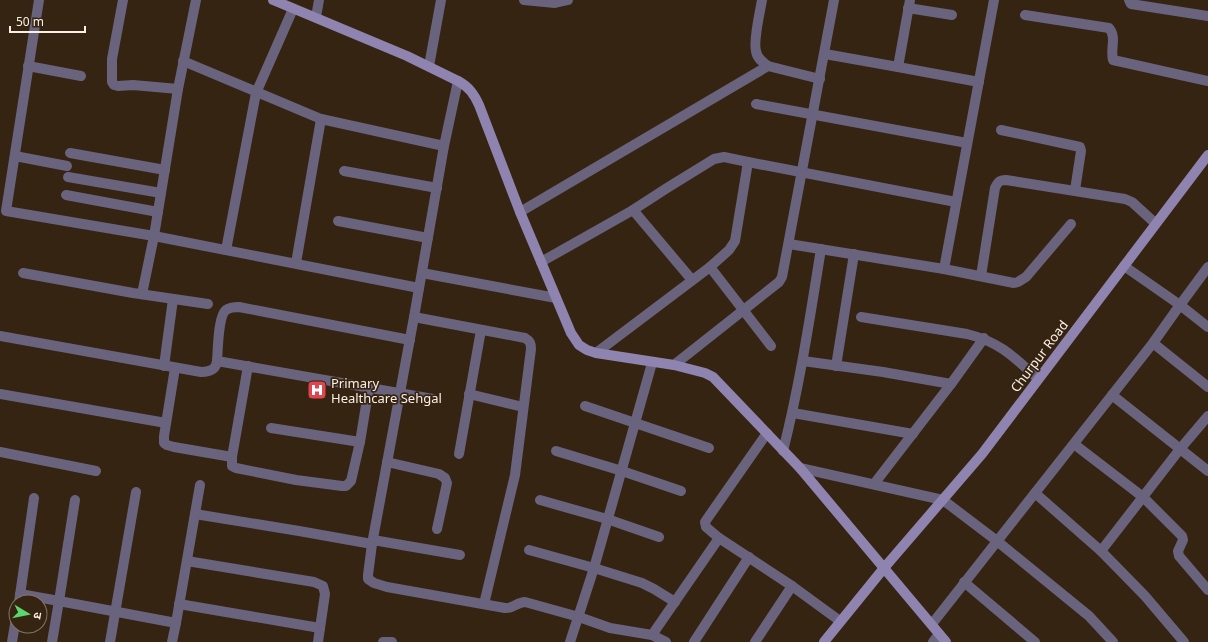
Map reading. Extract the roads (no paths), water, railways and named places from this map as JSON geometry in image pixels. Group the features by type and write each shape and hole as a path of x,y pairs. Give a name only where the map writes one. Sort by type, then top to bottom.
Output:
{"street":[{"path":"39,0 6,211 154,236 419,288"},
{"path":"123,0 112,59 112,82 114,85 118,86 133,85 178,88"},
{"path":"142,294 154,236 178,88 196,0"},
{"path":"273,0 407,56 465,85 475,95 520,212 556,298 572,334 579,345 596,353 652,363 674,365 705,373 713,377 800,468 932,624 939,639"},
{"path":"316,17 319,0"},
{"path":"429,66 442,0"},
{"path":"524,0 555,3 568,0"},
{"path":"762,0 756,41 756,51 761,62 768,66 820,80"},
{"path":"674,365 781,279 784,273 834,0"},
{"path":"944,269 994,0"},
{"path":"1129,0 1131,4 1208,16"},
{"path":"898,66 909,4 952,15"},
{"path":"226,250 256,93 293,8"},
{"path":"1025,15 1108,28 1113,36 1112,56 1116,62 1208,81"},
{"path":"825,54 898,66 979,82"},
{"path":"183,61 256,93 321,119 444,146"},
{"path":"28,66 81,76"},
{"path":"520,212 768,66"},
{"path":"458,81 444,146 410,340 372,542 368,579 374,583 387,587 509,608 525,602 579,617 610,628 652,635 666,642"},
{"path":"756,104 967,142"},
{"path":"296,263 321,119"},
{"path":"1001,130 1080,147 1081,151 1075,190"},
{"path":"70,153 165,170"},
{"name":"Churpur Road","path":"824,642 884,568 982,454 1155,223 1208,155"},
{"path":"15,156 67,166"},
{"path":"541,262 633,210 716,158 724,157 956,202"},
{"path":"596,353 652,312 710,267 729,250 735,241 748,162"},
{"path":"344,171 437,188"},
{"path":"68,177 161,193"},
{"path":"981,276 995,188 1001,180 1075,190 1129,200 1155,223"},
{"path":"66,195 158,212"},
{"path":"633,210 692,280"},
{"path":"338,221 428,238"},
{"path":"789,244 944,269 1014,283 1026,277 1071,224"},
{"path":"784,451 793,413 821,249"},
{"path":"836,366 854,254"},
{"path":"1124,266 1180,304 1208,327"},
{"path":"710,267 770,346"},
{"path":"932,624 1154,343 1180,304 1208,267"},
{"path":"23,273 208,304"},
{"path":"422,273 556,298"},
{"path":"164,366 173,299"},
{"path":"0,336 175,368 209,372 217,365 222,317 227,309 232,308 239,307 410,340"},
{"path":"414,317 526,338 529,340 532,348 515,475 484,604"},
{"path":"861,317 984,338 1004,350 1038,379"},
{"path":"459,454 480,330"},
{"path":"874,484 951,384 984,338"},
{"path":"1154,343 1208,387"},
{"path":"217,360 433,399"},
{"path":"802,361 883,372 951,384"},
{"path":"570,642 594,568 652,363"},
{"path":"248,366 232,457 232,466 296,480 342,486 346,486 351,481 360,442 369,387"},
{"path":"175,368 164,441 168,445 232,457"},
{"path":"0,394 166,423"},
{"path":"469,394 523,407"},
{"path":"1112,395 1208,471"},
{"path":"585,406 709,448"},
{"path":"793,413 913,434"},
{"path":"1101,551 1180,449 1208,416"},
{"path":"271,428 360,442"},
{"path":"767,433 706,522 706,527 719,538 792,586 840,621"},
{"path":"1074,444 1143,497 1182,536 1183,540 1178,551 1179,556 1208,590"},
{"path":"556,451 681,491"},
{"path":"0,452 96,471"},
{"path":"387,462 439,474 445,478 447,483 437,529"},
{"path":"800,468 943,500 997,541 1089,616 1113,642"},
{"path":"172,642 200,485"},
{"path":"110,642 136,492"},
{"path":"1035,493 1101,551 1145,596 1184,642"},
{"path":"21,594 34,498"},
{"path":"52,642 75,500"},
{"path":"540,500 607,519 659,537"},
{"path":"195,514 460,556"},
{"path":"652,635 719,538"},
{"path":"529,550 642,583 675,602"},
{"path":"694,642 749,557"},
{"path":"186,562 320,584 323,586 325,594 318,642"},
{"path":"964,582 1035,642"},
{"path":"755,642 792,586"},
{"path":"48,600 176,623"},
{"path":"179,604 320,628"},
{"path":"383,642 392,642"}],"place":[{"name":"Primary Healthcare Sehgal","path":"317,390"}]}
